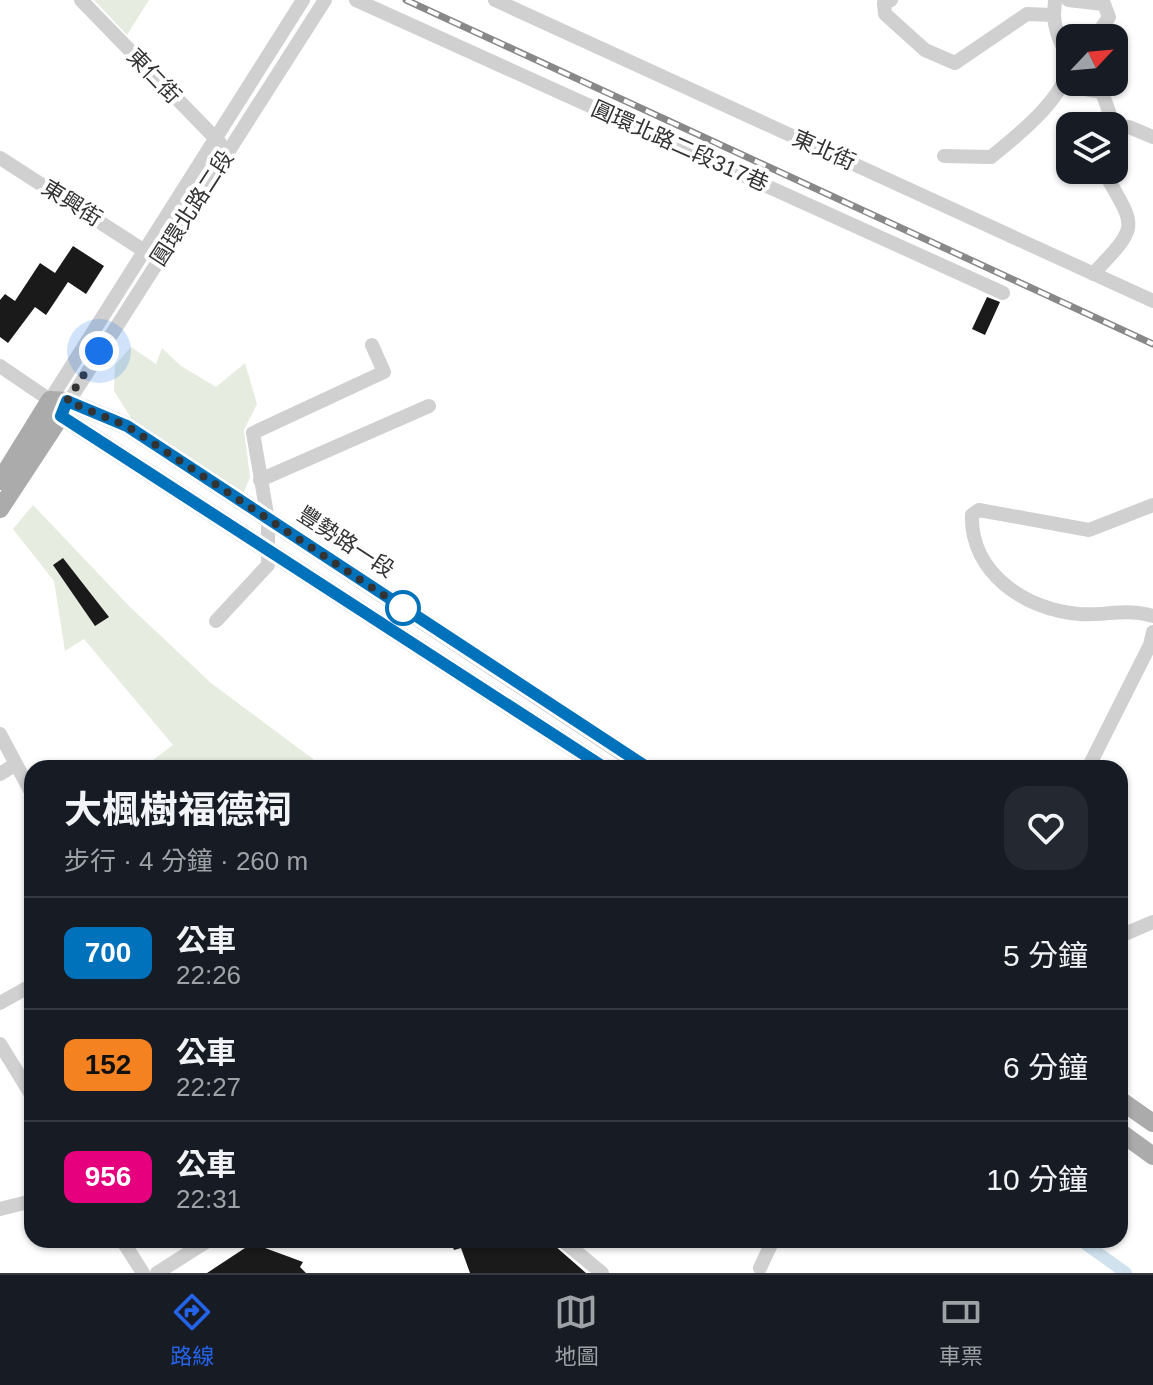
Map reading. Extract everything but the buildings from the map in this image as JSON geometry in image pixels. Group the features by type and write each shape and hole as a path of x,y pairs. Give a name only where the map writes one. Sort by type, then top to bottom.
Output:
{"main road":[{"path":"0,481 59,406"},
{"path":"0,509 59,406"},
{"name":"豐勢路一段","path":"59,406 127,426 635,760"},
{"name":"豐勢路一段","path":"59,406 593,760"},
{"path":"1128,1106 1153,1123"},
{"path":"1128,1138 1153,1156"}],"street":[{"name":"東仁街","path":"81,0 228,151"},
{"name":"圓環北路二段","path":"59,406 143,250 303,0"},
{"name":"圓環北路二段","path":"59,406 325,0"},
{"name":"圓環北路二段317巷","path":"356,0 1003,293"},
{"name":"東北街","path":"495,0 1153,301"},
{"path":"891,0 884,3 885,14 925,50 955,63 1027,14 1055,8 1056,33"},
{"path":"1068,0 1104,4 1109,17 1104,24"},
{"path":"944,156 991,157 1033,122 1056,93"},
{"path":"1128,127 1153,137"},
{"name":"東興街","path":"0,158 143,250"},
{"path":"1093,274 1123,242 1130,229 1126,208 1111,184"},
{"path":"216,621 268,565 268,520 253,433 384,372 372,345"},
{"name":"豐勢路一段","path":"0,366 59,406"},
{"path":"260,480 429,406"},
{"path":"1153,505 1089,530 979,510 972,515 972,533 984,563 996,579 1036,605 1056,612 1153,616"},
{"path":"1092,760 1150,645 1153,632"},
{"path":"0,734 24,779"},
{"path":"0,774 16,764"},
{"path":"1128,933 1153,922"},
{"path":"0,1003 24,990"},
{"path":"0,1044 24,1083"},
{"path":"0,1209 24,1203"},
{"path":"127,1248 143,1273"},
{"path":"157,1273 196,1248"},
{"path":"572,1248 602,1273"},
{"path":"760,1268 769,1248"}],"shaded area":[{"path":"94,0 149,0 127,35"},
{"path":"131,347 156,364 162,348 181,366 216,387 245,363 257,404 244,430 250,477 243,494 133,421 114,391 115,365"},
{"path":"33,505 130,607 211,683 314,760 153,760 173,745 84,639 65,651 54,581 13,529"}],"waterway":[{"path":"1091,1248 1126,1273"}],"railway":[{"path":"406,0 1153,344"}],"bus line":[{"name":"700","path":"593,760 61,416 67,401 127,426 636,760"}],"route":[{"path":"99,351 67,401 127,426 403,608"}]}
